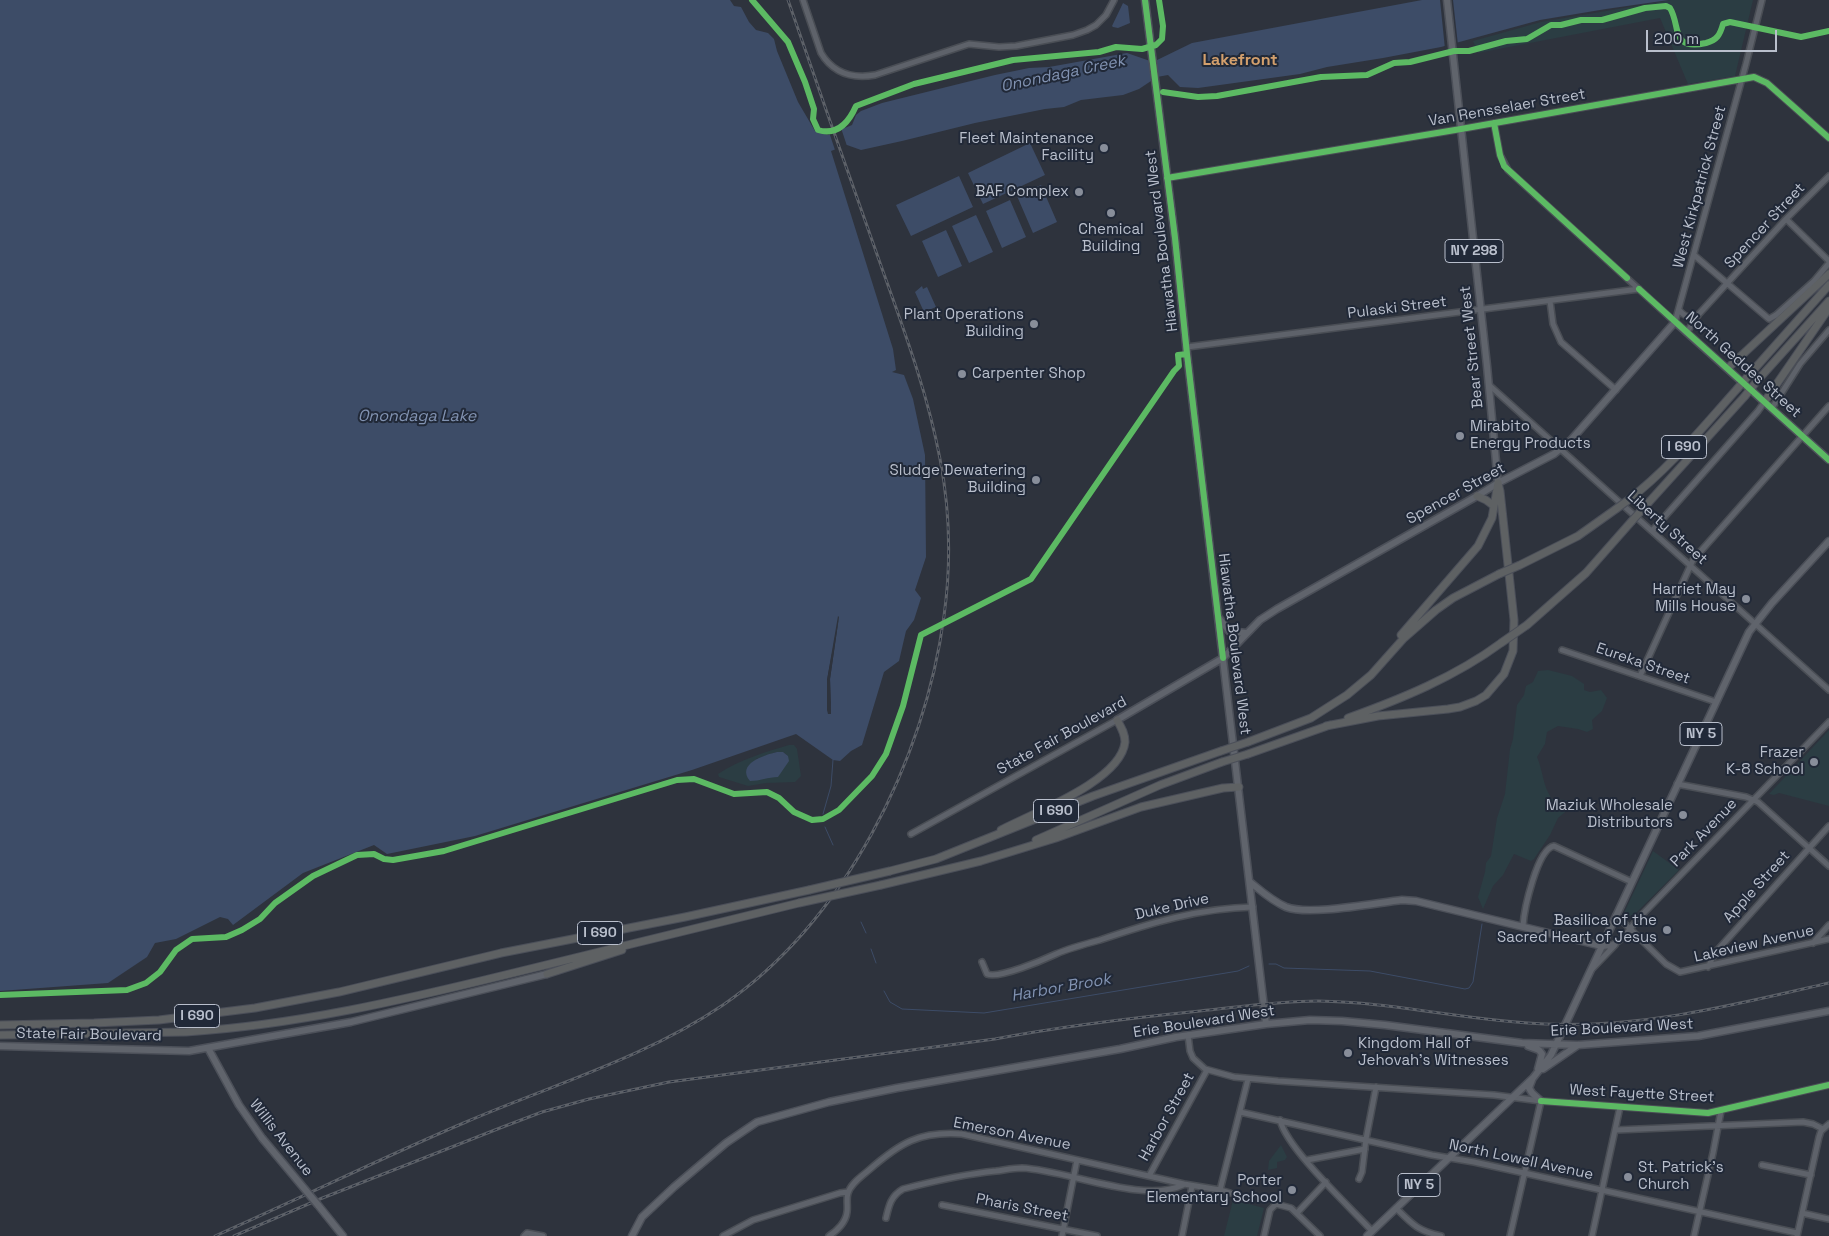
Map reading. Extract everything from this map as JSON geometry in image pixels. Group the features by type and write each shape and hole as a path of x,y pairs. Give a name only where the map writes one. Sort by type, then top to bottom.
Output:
{"highway":[{"path":"1728,368 1829,274"},
{"name":"I 690","path":"0,1025 159,1020 255,1008 330,994 501,953 685,917 809,890 936,859 970,847 1093,796 1298,723 1327,708 1358,686 1371,675 1404,638 1436,610 1499,574 1578,536 1643,489 1672,461 1829,285"},
{"name":"I 690","path":"0,1036 186,1032 278,1022 408,999 800,903 950,869 1008,852 1144,792 1417,691 1464,667 1527,625 1586,572 1829,302"},
{"path":"1765,401 1829,308"},
{"path":"1386,658 1406,629 1478,546 1492,518 1498,483"},
{"path":"1326,726 1378,716 1460,707 1486,695 1504,674 1514,651 1514,620 1498,483"},
{"path":"1477,496 1494,506"},
{"path":"970,847 1069,796 1102,775 1114,764 1123,748 1124,733 1116,720"},
{"path":"1008,852 1056,838 1141,807 1223,788 1239,787"},
{"path":"547,974 608,956 651,939"}],"main road":[{"name":"Hiawatha Boulevard West","path":"1145,0 1168,178 1266,1024"},
{"name":"Bear Street West","path":"1447,0 1498,483"},
{"name":"North Geddes Street","path":"1676,322 1829,460"},
{"name":"Spencer Street","path":"1223,658 1260,620 1277,609 1498,483 1515,476 1560,450 1676,322"},
{"name":"NY 5","path":"1367,1236 1535,1076 1545,1064 1755,623 1829,541"},
{"path":"1218,617 1229,630 1246,633"},
{"name":"State Fair Boulevard","path":"1116,720 1223,658"},
{"path":"1250,882 1278,903 1294,910 1303,911 1416,900 1602,946"},
{"name":"State Fair Boulevard","path":"0,1046 189,1050 208,1048 351,1022 547,974"},
{"name":"Erie Boulevard West","path":"632,1236 642,1218 674,1187 726,1143 757,1122 829,1102 897,1088 1120,1049 1188,1035 1310,1020 1386,1024 1555,1046 1698,1036 1829,1011"},
{"path":"1522,1043 1542,1052 1543,1058 1529,1088 1541,1101"},
{"path":"1535,1076 1578,1045"},
{"name":"Willis Avenue","path":"208,1048 239,1105 262,1138 343,1236"}],"street":[{"path":"803,0 824,59 845,74 865,77 969,44 999,47 1016,46 1080,33 1096,25 1106,16 1114,0"},
{"name":"West Kirkpatrick Street","path":"1676,322 1762,0"},
{"name":"Van Rensselaer Street","path":"1168,178 1754,77 1767,83 1829,138"},
{"name":"North Geddes Street","path":"1494,123 1504,166 1676,322"},
{"name":"Spencer Street","path":"1687,332 1698,315 1786,219 1829,176"},
{"path":"1694,255 1769,319 1776,316 1814,281 1829,261 1786,219"},
{"path":"1618,291 1624,287 1627,278"},
{"name":"Pulaski Street","path":"1187,346 1640,289"},
{"path":"1550,301 1553,324 1561,342 1616,390"},
{"path":"1679,310 1687,317 1698,315"},
{"path":"1772,408 1800,364 1829,330"},
{"name":"Liberty Street","path":"1489,385 1829,690"},
{"path":"1652,531 1765,401"},
{"path":"1640,676 1690,565 1699,552 1829,406"},
{"name":"Eureka Street","path":"1562,650 1716,702"},
{"name":"State Fair Boulevard","path":"911,834 1116,720"},
{"name":"Park Avenue","path":"1590,972 1636,920 1829,722"},
{"path":"1677,784 1733,794 1753,800 1829,866"},
{"name":"Apple Street","path":"1708,967 1715,953 1829,826"},
{"path":"1523,926 1534,877 1550,846 1554,846 1632,882"},
{"name":"Duke Drive","path":"982,962 985,972 991,976 1040,962 1097,940 1175,917 1209,910 1253,907"},
{"name":"Lakeview Avenue","path":"1616,915 1674,970 1683,972 1829,940"},
{"path":"1813,943 1829,925"},
{"name":"Park Avenue","path":"1602,946 1607,947 1618,941"},
{"path":"1188,1035 1193,1058 1207,1070"},
{"name":"West Fayette Street","path":"1207,1070 1248,1079 1708,1113 1829,1086"},
{"name":"Harbor Street","path":"1149,1176 1207,1070"},
{"path":"1220,1190 1248,1079"},
{"path":"1359,1179 1362,1172 1376,1088"},
{"path":"1510,1236 1541,1101"},
{"path":"1592,1236 1620,1107"},
{"path":"1694,1236 1721,1111"},
{"name":"North Lowell Avenue","path":"1240,1112 1602,1190 1797,1235"},
{"path":"1280,1120 1288,1137 1307,1160 1372,1231"},
{"path":"1616,1130 1803,1122 1823,1129"},
{"path":"1797,1235 1819,1137 1823,1129 1829,1124"},
{"name":"Emerson Avenue","path":"848,1192 853,1184 891,1151 910,1140 933,1134 948,1133 962,1134 1230,1193"},
{"path":"1307,1160 1365,1149"},
{"path":"1062,1236 1077,1160"},
{"path":"1762,1165 1810,1176"},
{"path":"886,1218 890,1201 895,1194 903,1189 948,1177 1022,1168 1144,1190 1168,1190 1184,1184"},
{"path":"1297,1213 1326,1182"},
{"path":"1182,1236 1192,1186"},
{"path":"723,1236 753,1220 848,1192 846,1217 833,1235"},
{"path":"1264,1236 1270,1210 1274,1205 1280,1204 1291,1208 1320,1236"},
{"name":"Pharis Street","path":"942,1205 1097,1236"},
{"path":"1396,1208 1422,1236"},
{"path":"1802,1213 1829,1219"},
{"path":"1416,1228 1426,1233 1441,1236"},
{"path":"525,1235 543,1236"}],"shaded area":[{"path":"1671,0 1753,0 1735,76 1688,84 1660,18 1478,53 1473,41 1541,22"},
{"path":"1548,670 1572,676 1584,684 1584,690 1590,692 1601,690 1607,698 1602,711 1592,720 1593,729 1587,732 1558,726 1547,732 1545,744 1537,757 1552,799 1578,801 1585,803 1584,807 1570,808 1558,818 1550,835 1534,859 1531,861 1514,854 1503,875 1493,886 1483,909 1478,897 1486,863 1491,856 1497,818 1505,794 1517,705 1524,695 1526,686 1533,682 1538,671"},
{"name":"Frazer K-8 School","path":"1829,730 1829,806 1779,793 1769,794"},
{"path":"794,745 797,749 801,776 795,782 748,786 719,777 718,774 752,757","holes":["777,752 783,752 788,756 778,777 769,777 756,759"]},
{"path":"1653,851 1679,870 1635,914 1625,918 1623,915"},
{"path":"1281,1145 1287,1157 1285,1160 1277,1162 1277,1168 1268,1170 1269,1161"},
{"path":"1233,1200 1264,1208 1257,1236 1224,1236"}],"water":[{"name":"Onondaga Lake","path":"0,0 730,0 734,6 741,7 756,30 768,33 774,39 798,102 815,131 828,135 852,125 856,115 861,111 882,103 995,75 1127,53 1153,62 1192,43 1422,0 1669,0 1540,20 1441,47 1327,67 1300,74 1198,88 1180,87 1168,75 1157,77 1139,89 1123,95 1081,100 1064,107 975,123 861,150 847,145 831,151 893,349 896,370 892,372 904,375 913,399 925,455 926,557 915,590 921,598 914,620 906,631 899,661 884,672 862,745 851,751 840,761 833,760 796,734 692,770 475,836 387,854 374,845 303,873 233,925 228,919 220,917 176,939 155,943 147,957 108,983 0,991","holes":["839,616 830,679 831,711 827,680"]},
{"path":"1123,3 1128,6 1130,23 1118,28 1113,27 1112,26"},
{"path":"1030,143 1045,175 983,204 968,173"},
{"path":"959,176 973,207 911,236 896,205"},
{"path":"1041,185 1057,222 1033,233 1017,196"},
{"path":"1010,200 1026,237 1002,248 986,211"},
{"path":"976,215 993,252 969,263 952,226"},
{"path":"946,230 962,266 938,277 922,241"},
{"path":"922,286 923,289 927,287 936,307 924,312 915,292"},
{"path":"783,752 788,756 789,761 778,777 750,781 746,770 749,765 765,755"}],"pier":[{"path":"1440,0 1453,0 1458,45 1445,49"},
{"path":"841,128 847,146 835,150 829,132"},
{"path":"838,616 830,679 831,714 828,714 827,680"}],"waterway":[{"name":"Harbor Brook","path":"823,814 831,786 833,760"},
{"name":"Harbor Brook","path":"825,827 833,845"},
{"name":"Harbor Brook","path":"861,922 866,933"},
{"name":"Harbor Brook","path":"1269,964 1276,964 1284,968 1370,971 1465,989 1469,988 1473,982 1482,924"},
{"name":"Harbor Brook","path":"871,949 876,963"},
{"name":"Harbor Brook","path":"884,991 890,1002 902,1009 984,1013 1238,971 1249,966"}],"railway":[{"path":"215,1236 434,1136 630,1056 693,1024 723,1005 767,970 806,929 842,883 872,833 898,780 919,726 934,671 944,616 948,577 946,498 935,433 913,358 788,0"},
{"path":"234,1236 320,1199 542,1112 589,1099 669,1082 995,1039 1148,1016 1274,1003 1303,1001 1346,1002 1517,1022 1582,1024 1653,1019 1723,1007 1829,983"}],"cycle path":[{"path":"752,0 788,42 814,109 813,119 818,130 825,131 831,131 842,126 856,106 914,84 1013,60 1099,52 1116,47 1142,49 1156,45 1162,39 1163,26 1159,0"},
{"path":"1145,0 1175,238 1223,658"},
{"path":"1163,92 1198,97 1217,96 1321,77 1367,75 1394,63 1410,62 1454,51 1469,51 1506,41 1527,39 1551,25 1561,25 1581,20 1602,20 1645,8 1666,6 1670,8 1682,40 1695,45 1715,39 1723,24 1730,22 1801,37 1829,31"},
{"path":"1167,178 1461,129 1754,77 1767,83 1829,138"},
{"path":"1494,123 1504,166 1627,278"},
{"path":"1639,289 1829,460"},
{"path":"0,995 127,990 146,983 160,972 176,950 192,939 226,937 242,930 260,919 275,903 313,876 357,855 374,854 384,859 393,860 444,851 677,780 694,779 734,794 767,792 779,798 794,812 812,820 823,819 839,810 872,776 886,754 903,706 921,635 1031,579 1179,366 1178,355 1187,354"},
{"path":"1541,1101 1708,1113 1829,1085"}],"place":[{"name":"Fleet Maintenance Facility","path":"1104,148"},
{"name":"BAF Complex","path":"1079,192"},
{"name":"Chemical Building","path":"1111,213"},
{"name":"Plant Operations Building","path":"1034,324"},
{"name":"Carpenter Shop","path":"962,374"},
{"name":"Mirabito Energy Products","path":"1460,436"},
{"name":"Sludge Dewatering Building","path":"1036,480"},
{"name":"Harriet May Mills House","path":"1746,599"},
{"name":"Frazer K-8 School","path":"1814,762"},
{"name":"Maziuk Wholesale Distributors","path":"1683,815"},
{"name":"Basilica of the Sacred Heart of Jesus","path":"1667,930"},
{"name":"Kingdom Hall of Jehovah’s Witnesses","path":"1348,1053"},
{"name":"St. Patrick's Church","path":"1628,1177"},
{"name":"Porter Elementary School","path":"1292,1190"}],"district":[{"name":"Lakefront","path":"1240,61"}],"water label":[{"name":"Onondaga Creek","path":"1063,74"}]}
